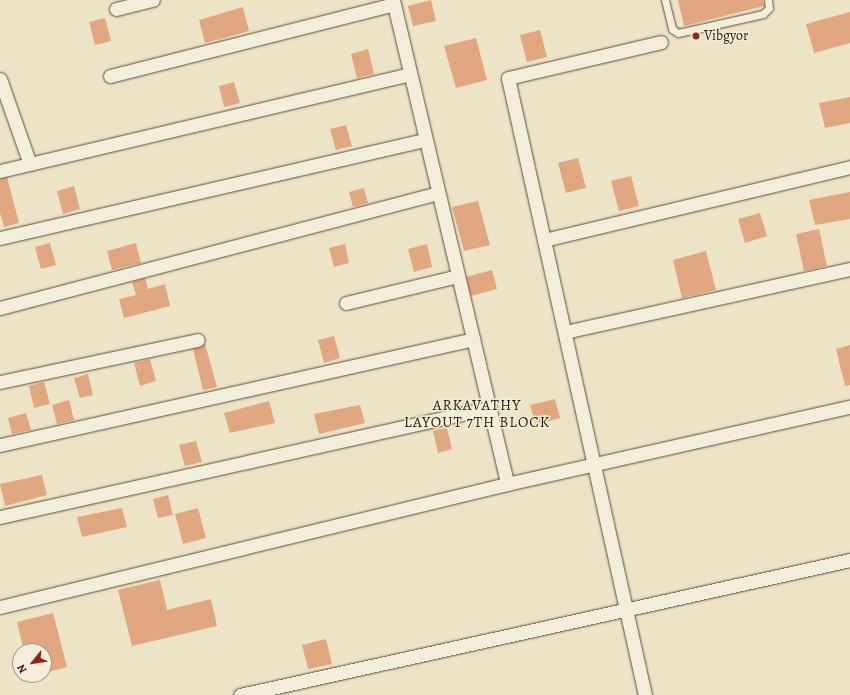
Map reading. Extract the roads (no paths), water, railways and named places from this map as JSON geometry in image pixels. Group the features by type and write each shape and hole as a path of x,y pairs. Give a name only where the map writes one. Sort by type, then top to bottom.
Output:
{"street":[{"path":"116,9 153,0"},
{"path":"110,76 393,2 507,484"},
{"path":"645,695 508,78 661,42"},
{"path":"0,171 410,74"},
{"path":"0,80 3,100 30,164"},
{"path":"0,238 426,140"},
{"path":"544,240 850,167"},
{"path":"0,308 438,193"},
{"path":"565,332 850,269"},
{"path":"346,303 458,276"},
{"path":"0,445 473,339"},
{"path":"0,382 198,340"},
{"path":"0,607 507,484 850,407"},
{"path":"0,517 489,408"},
{"path":"240,695 850,560"}],"lane":[{"path":"665,0 672,29 678,33 763,14 769,8 768,0"}],"place":[{"name":"Vibgyor","path":"696,36"}],"district":[{"name":"ARKAVATHY LAYOUT 7TH BLOCK","path":"477,414"}]}
